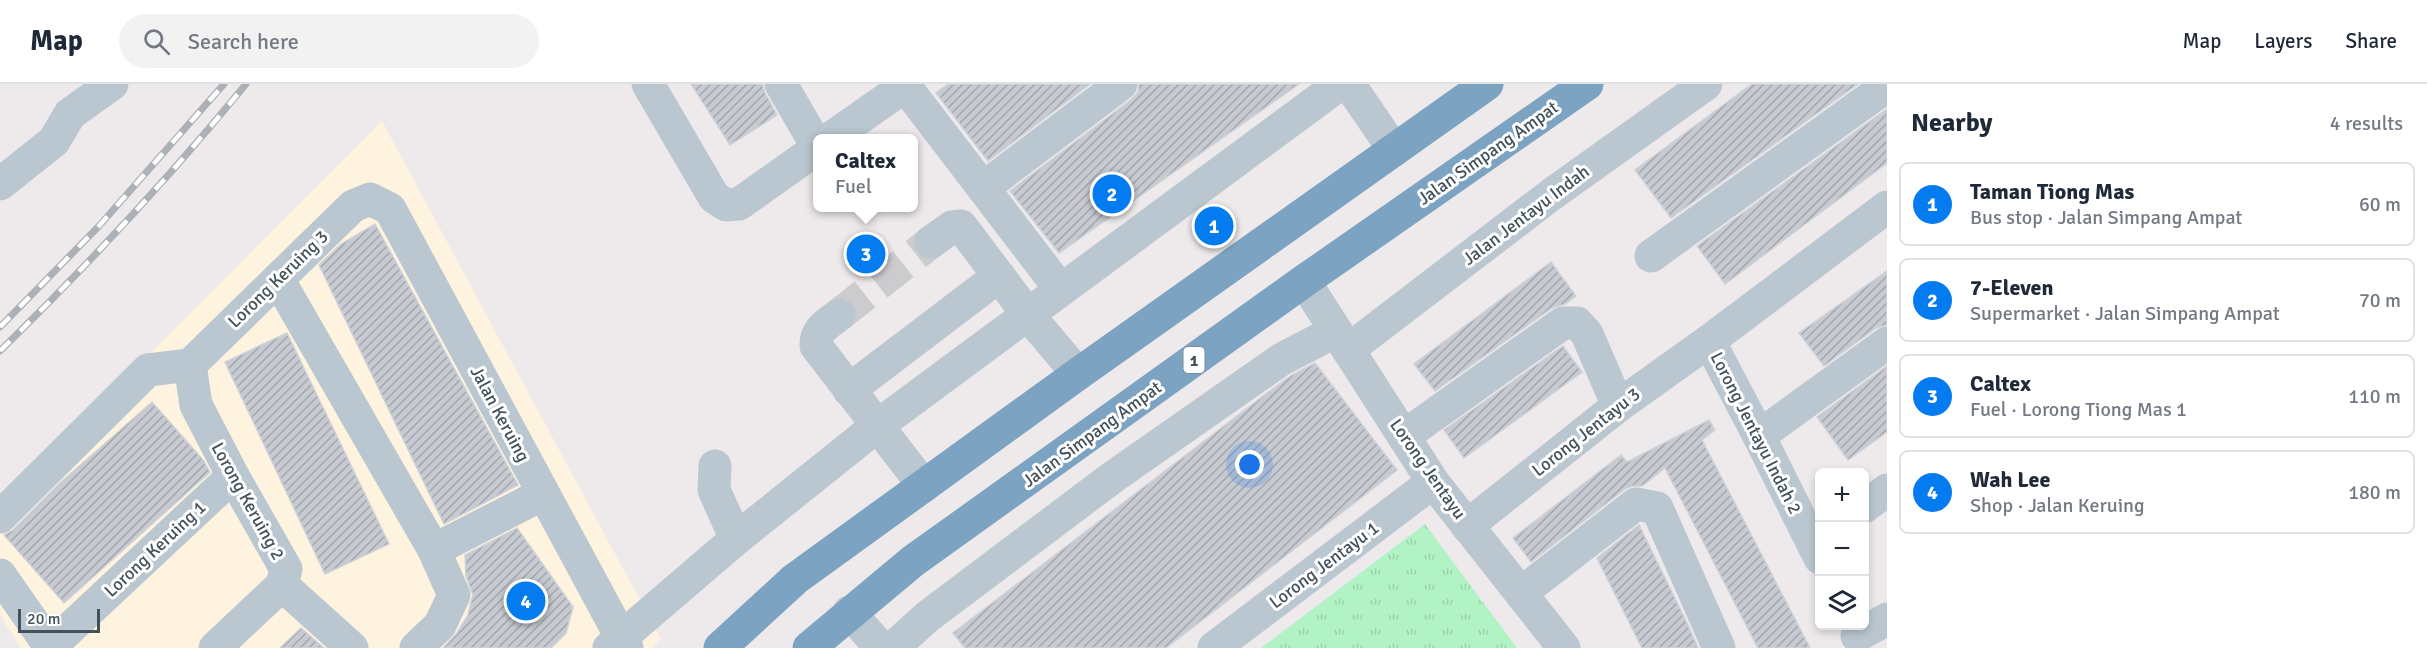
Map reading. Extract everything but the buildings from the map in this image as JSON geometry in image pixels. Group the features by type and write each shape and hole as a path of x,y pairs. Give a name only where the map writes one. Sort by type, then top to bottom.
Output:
{"highway":[{"path":"720,648 795,579 1078,374 1487,84"},
{"name":"Jalan Simpang Ampat","path":"809,648 849,612 913,561 1304,281 1587,84"}],"street":[{"path":"0,184 54,141 70,114 112,84"},
{"path":"648,84 714,197 726,205 740,204 813,152"},
{"path":"781,84 813,139"},
{"path":"983,188 1121,84"},
{"name":"Jalan Keruing","path":"370,199 390,209 543,494 618,645 736,539 877,426 1029,316 1340,84"},
{"path":"1349,84 1394,150"},
{"name":"Jalan Jentayu Indah","path":"893,648 927,617 1113,477 1282,359 1342,341 1706,84"},
{"path":"837,134 906,85 1061,290"},
{"path":"1651,256 1887,86"},
{"name":"Lorong Keruing 3","path":"190,365 353,206 370,199"},
{"name":"Lorong Jentayu 3","path":"1467,525 1618,406 1709,341 1887,207"},
{"path":"931,242 951,226 961,226 1029,316 1078,374"},
{"path":"849,390 999,276"},
{"path":"278,279 434,550 454,595 440,624 416,648"},
{"name":"Lorong Jentayu","path":"1304,281 1433,482 1564,648"},
{"path":"838,315 816,337 816,346 924,486"},
{"path":"1404,436 1563,323 1577,323 1587,334 1618,406"},
{"name":"Lorong Jentayu Indah 2","path":"1709,341 1815,543"},
{"path":"1759,436 1887,344"},
{"path":"0,517 148,370 190,365"},
{"name":"Lorong Keruing 2","path":"190,365 196,405 286,569 282,585 215,648"},
{"path":"715,466 716,497 736,539"},
{"name":"Lorong Keruing 1","path":"0,575 51,647 233,476"},
{"name":"Lorong Jentayu 1","path":"1214,648 1433,482"},
{"path":"1869,503 1887,490"},
{"path":"434,550 543,494"},
{"path":"1521,593 1636,504 1657,508 1719,648"},
{"path":"282,585 352,648"},
{"path":"849,612 880,648"},
{"path":"1858,636 1887,618"}],"shaded area":[{"path":"382,121 661,639 652,648 21,648 0,615 0,504"}],"green space":[{"path":"1425,524 1517,648 1261,648"}],"tunnel":[{"path":"839,315 931,242"}],"railway":[{"path":"0,327 99,226 224,84"},
{"path":"0,351 127,221 246,84"}],"place":[{"name":"7-Eleven","path":"1112,194"},
{"name":"Taman Tiong Mas","path":"1214,226"},
{"name":"Caltex","path":"866,254"},
{"name":"Wah Lee","path":"526,601"}]}
